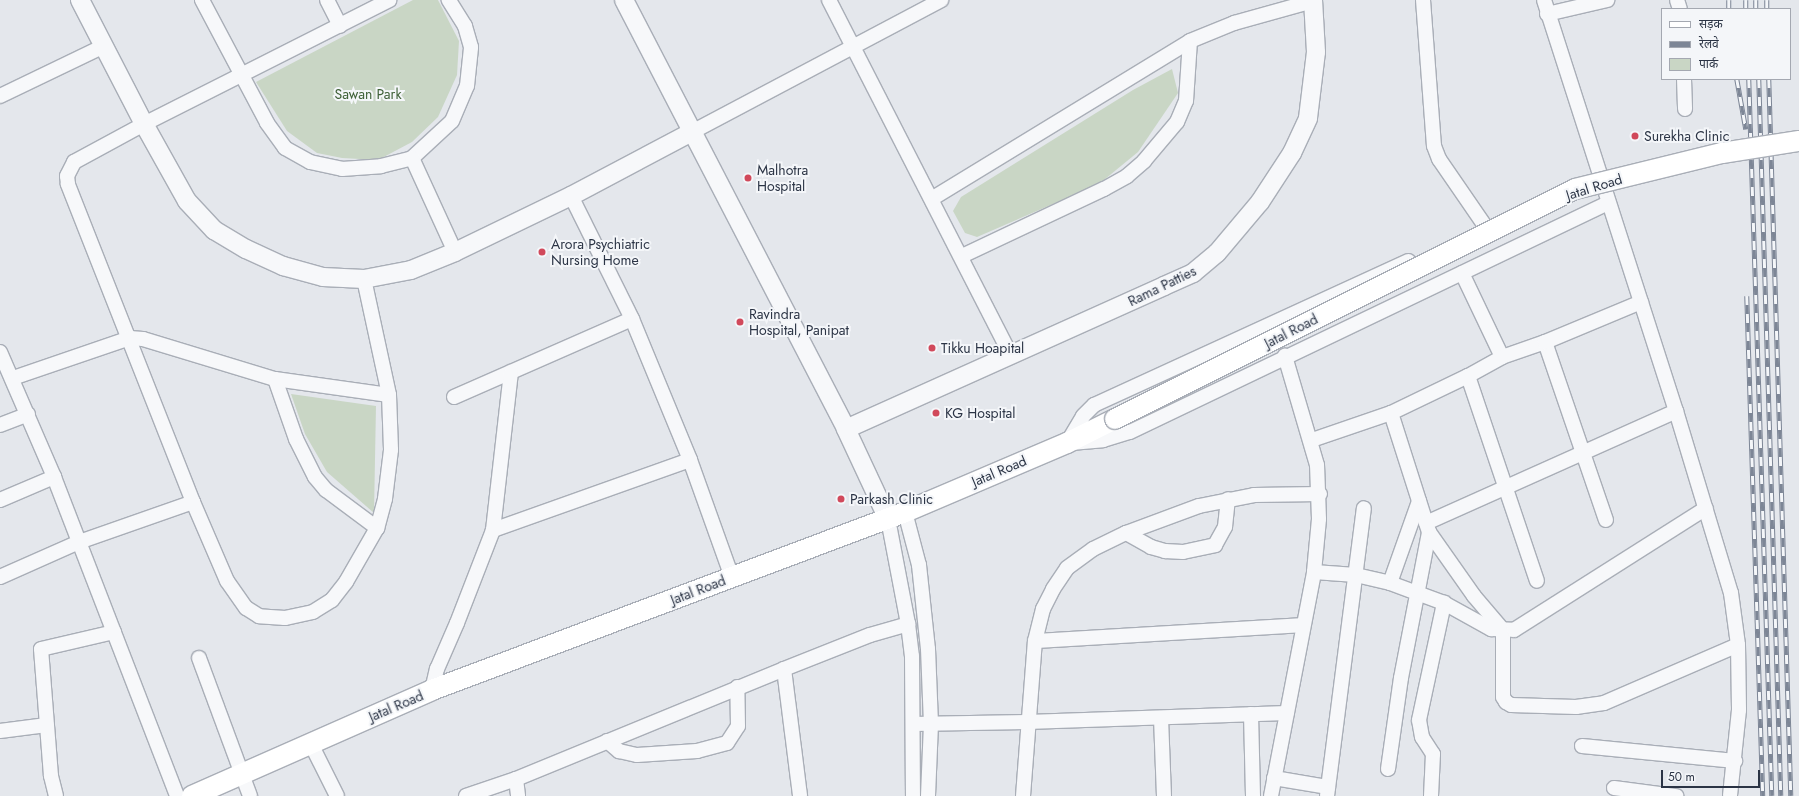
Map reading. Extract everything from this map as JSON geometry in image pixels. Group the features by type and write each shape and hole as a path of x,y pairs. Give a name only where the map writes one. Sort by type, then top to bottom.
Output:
{"main road":[{"name":"Jatal Road","path":"192,796 310,742 432,690 897,515 1067,443 1575,189 1722,153 1799,141"}],"street":[{"path":"80,0 144,124 187,201 214,230 283,266 323,277 364,278 411,270 455,252 571,196 941,0"},
{"path":"202,0 267,123 285,148 310,162 342,168 381,166 412,158 452,121 467,86 471,47 465,26 449,0"},
{"path":"327,0 340,26"},
{"path":"364,278 389,395 391,450 385,499 378,528 346,582 332,600 313,612 272,618 259,616 246,608 227,581 193,502 130,338 68,184 67,176 74,162 144,124 242,76 390,0"},
{"path":"624,0 846,429 897,515 922,587 931,724 928,796"},
{"path":"829,0 933,198 1011,355"},
{"path":"1423,0 1434,146 1439,159 1485,226"},
{"path":"1544,0 1676,412 1731,593 1738,644 1739,710 1735,761 1730,796"},
{"path":"1548,14 1607,0"},
{"path":"933,198 1190,41 1234,23 1313,1"},
{"name":"Rama Patties","path":"846,429 1193,273 1217,253 1260,202 1292,153 1308,118 1316,52 1313,1"},
{"path":"962,256 1104,189 1127,176 1144,161 1177,122 1186,101 1190,41"},
{"path":"0,96 104,46"},
{"path":"1684,80 1685,109"},
{"path":"412,158 455,252"},
{"path":"1599,170 1485,226 1094,405 1083,416 1067,443 1086,444 1130,432 1285,356 1608,203"},
{"path":"571,196 632,319 690,460 732,577"},
{"path":"1462,273 1502,357"},
{"path":"1312,440 1391,413 1468,376 1502,357 1545,342 1641,302"},
{"path":"454,397 632,319"},
{"path":"13,378 130,338 156,342 275,379 389,395"},
{"path":"1545,342 1606,520"},
{"path":"1271,796 1302,625 1314,572 1320,494 1312,440 1285,356"},
{"path":"1,358 13,378 54,476 177,796"},
{"path":"432,690 436,669 457,623 492,530 511,372"},
{"path":"1468,376 1537,582"},
{"path":"275,379 296,439 314,477 326,490 378,528"},
{"path":"1428,528 1505,488 1676,412"},
{"path":"1391,413 1428,528 1474,596 1503,630 1503,698 1511,705 1576,707 1604,703 1738,644"},
{"path":"0,425 28,414"},
{"path":"492,530 690,460"},
{"path":"0,500 54,476"},
{"path":"1023,796 1027,722 1035,641 1044,609 1053,588 1067,568 1093,549 1126,533 1199,506 1254,495 1320,494"},
{"path":"1126,533 1151,547 1165,551 1189,551 1215,545 1225,527 1228,499"},
{"path":"1390,583 1419,501"},
{"path":"0,577 79,542 193,502"},
{"path":"1274,778 1328,791 1364,508"},
{"path":"1314,572 1356,575 1417,591 1444,603 1490,629 1503,630 1522,627 1706,508"},
{"path":"897,515 908,624 913,724 913,796"},
{"path":"1388,769 1401,678 1428,528"},
{"path":"1431,796 1433,754 1422,737 1420,720 1444,603"},
{"path":"466,796 516,779 737,687 870,635 908,624"},
{"path":"1035,641 1302,625"},
{"path":"56,796 51,776 41,649 114,632"},
{"path":"199,658 240,773 250,796"},
{"path":"784,669 800,796"},
{"path":"607,741 619,751 637,755 697,751 727,743 738,726 737,687"},
{"path":"913,724 1027,722 1287,713"},
{"path":"1251,714 1253,796"},
{"path":"1162,718 1164,796"},
{"path":"0,731 47,725"},
{"path":"310,742 337,796"},
{"path":"1582,746 1735,761"},
{"path":"516,779 518,796"},
{"path":"1614,788 1676,796"}],"green space":[{"name":"Sawan Park","path":"413,0 438,0 459,41 457,75 438,117 412,142 378,160 342,158 317,153 287,131 256,82"},
{"path":"1172,69 1178,93 1138,152 1099,184 977,237 965,233 953,211 961,197 1133,90"},
{"path":"291,394 376,406 374,513 327,472 305,434"}],"railway":[{"path":"1729,0 1729,8"},
{"path":"1746,0 1746,8"},
{"path":"1756,0 1756,8"},
{"path":"1767,0 1767,8"},
{"path":"1737,80 1746,129"},
{"path":"1749,80 1772,796"},
{"path":"1759,80 1781,796"},
{"path":"1769,80 1791,796"},
{"path":"1747,296 1763,796"}],"place":[{"name":"Surekha Clinic","path":"1635,136"},
{"name":"Malhotra Hospital","path":"748,178"},
{"name":"Arora Psychiatric Nursing Home","path":"542,252"},
{"name":"Ravindra Hospital, Panipat","path":"740,322"},
{"name":"Tikku Hoapital","path":"932,348"},
{"name":"KG Hospital","path":"936,413"},
{"name":"Parkash Clinic","path":"841,499"}]}
